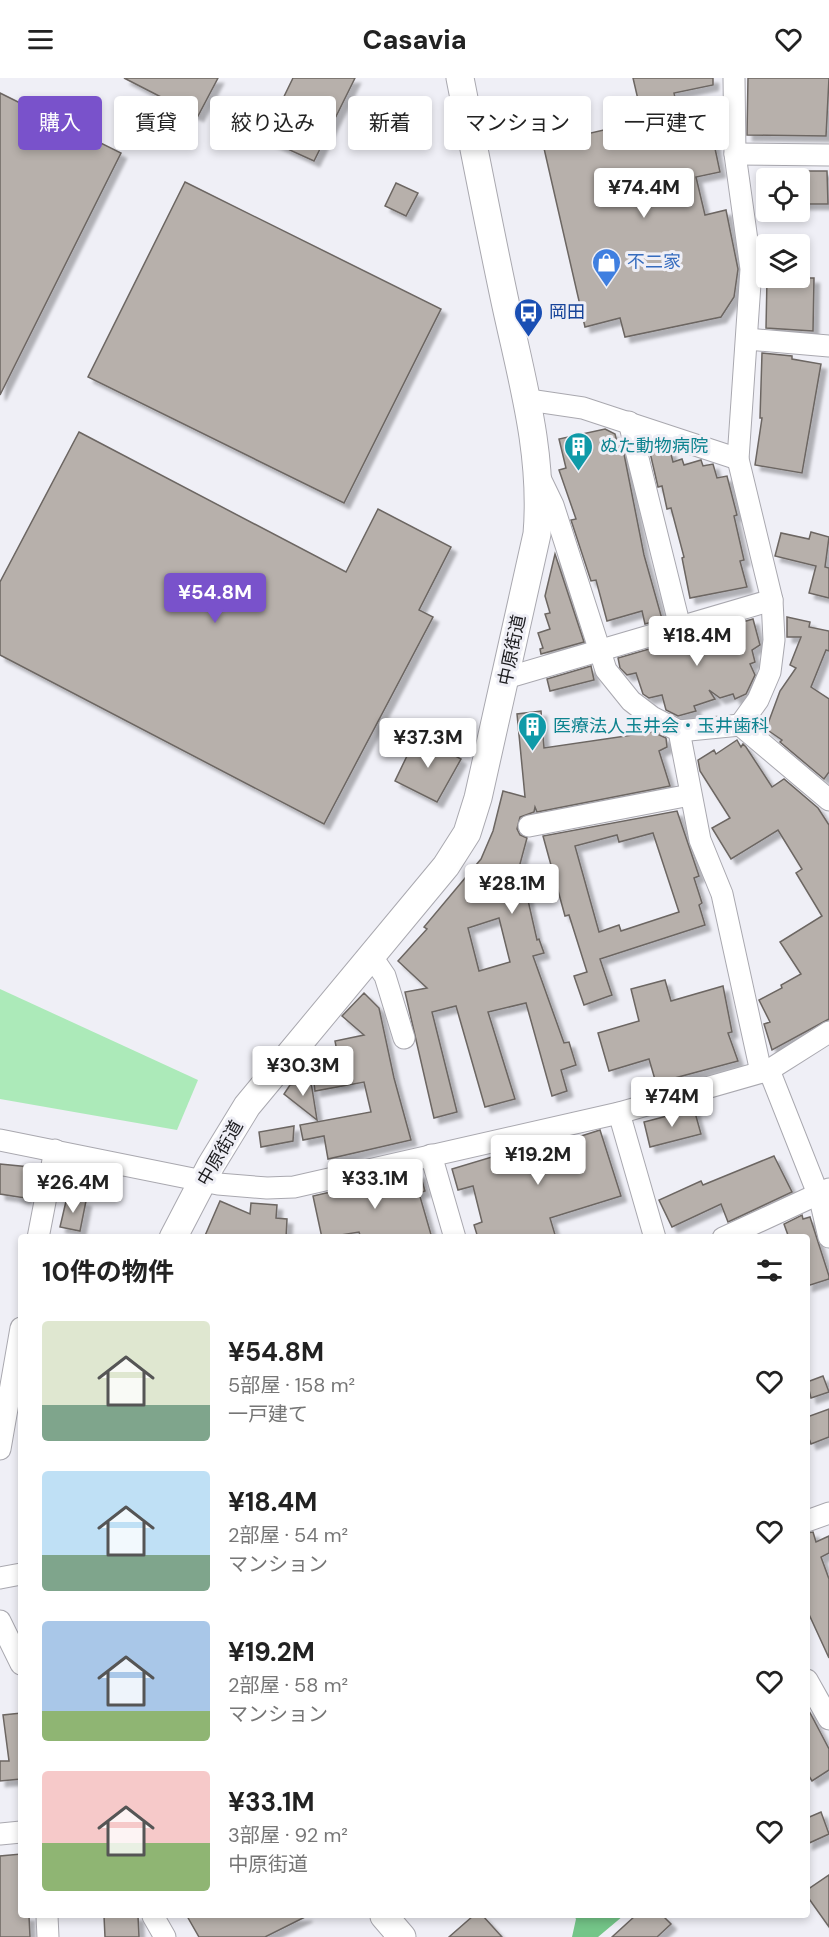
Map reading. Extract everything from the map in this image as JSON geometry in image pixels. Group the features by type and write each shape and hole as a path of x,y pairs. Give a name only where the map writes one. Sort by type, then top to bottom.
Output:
{"main road":[{"name":"中原街道","path":"175,1234 202,1180 247,1106 446,866 467,833 506,678 537,534 540,502 538,473 529,400 503,292 460,78"},
{"path":"386,1918 402,1937"}],"street":[{"path":"734,78 735,154 751,269 738,459 772,600 774,639 770,672 758,700 740,725"},
{"path":"735,154 829,155"},
{"path":"747,339 829,345"},
{"path":"529,400 583,408 738,459"},
{"path":"629,422 680,627"},
{"path":"538,473 554,505 606,670 631,701 652,717 679,730 740,725 829,800"},
{"path":"506,678 772,600"},
{"path":"679,730 700,840 722,894 765,1071 824,1192 829,1237"},
{"path":"529,826 690,795"},
{"path":"372,957 385,976 404,1038"},
{"path":"0,1140 202,1180 267,1188 294,1187 619,1113 765,1071 829,1032"},
{"path":"619,1113 654,1234"},
{"path":"39,1234 54,1150"},
{"path":"431,1155 454,1234"},
{"path":"732,1234 824,1192"},
{"path":"0,1449 13,1410 18,1359"},
{"path":"810,1520 829,1513"},
{"path":"0,1578 18,1575"},
{"path":"0,1622 18,1658"},
{"path":"810,1685 829,1719"},
{"path":"0,1834 18,1832"},
{"path":"47,1918 48,1937"},
{"path":"154,1918 165,1937"}],"green space":[{"path":"0,989 198,1080 177,1130 0,1099"},
{"path":"621,1918 598,1937 572,1937 576,1919"}],"building":[{"path":"124,78 218,78 198,116 198,96 159,96"},
{"path":"293,78 355,78 336,116 336,96 284,96"},
{"path":"633,78 713,78 713,85 674,93 675,96 637,96"},
{"path":"748,78 829,78 826,136 747,135"},
{"path":"0,93 18,102 18,150 102,150 102,144 121,153 0,395"},
{"path":"603,130 603,150 715,150 720,172 696,177 705,215 726,210 738,269 734,297 721,317 625,337 620,318 585,327 544,150 591,150 591,133"},
{"path":"290,150 319,150 314,161"},
{"path":"810,171 827,171 828,204 810,204"},
{"path":"185,182 441,309 344,503 88,377"},
{"path":"396,183 418,193 406,216 385,206"},
{"path":"810,278 814,278 813,331 766,328 767,288 810,288"},
{"path":"762,353 792,356 792,359 821,364 802,473 755,465 762,418 760,418"},
{"path":"605,429 615,434 619,450 623,449 644,555 662,619 645,624 642,611 607,621 596,580 591,581 571,520 576,519 559,470 566,468 559,439"},
{"path":"79,432 346,572 378,509 451,547 419,610 433,617 324,824 0,655 0,582"},
{"path":"648,444 651,447 661,447 662,451 670,450 673,462 682,459 684,465 701,460 703,466 713,464 717,478 727,476 737,515 734,516 744,560 740,561 747,587 690,598 682,558 684,557 671,508 667,509 662,486 658,487"},
{"path":"811,532 829,537 825,567 829,568 829,598 809,593 816,566 775,556 781,533 809,539"},
{"path":"555,554 584,642 541,654 540,649 543,648 538,633 550,629 545,614 550,613 545,596"},
{"path":"787,617 810,622 809,627 829,631 829,651 826,650 811,687 829,699 829,772 824,779 780,742 782,740 766,729 780,691 796,668 790,665 801,637 787,637"},
{"path":"753,619 760,645 752,650 755,662 750,664 755,675 746,694 735,699 733,694 720,698 709,690 715,699 694,706 696,711 678,716 666,710 662,695 649,698 643,694 636,673 627,675 620,668 618,658"},
{"path":"591,666 594,680 550,691 547,679"},
{"path":"541,711 544,748 653,732 666,738 667,747 659,751 670,786 537,812 535,807 534,812 520,817 517,829 520,835 527,838 513,890 525,887 537,940 539,939 544,953 533,956 564,1043 569,1042 576,1065 561,1070 567,1091 552,1096 526,1003 488,1012 515,1099 485,1107 456,1006 432,1012 457,1112 434,1118 405,992 427,988 398,961 427,929 424,927 481,859 493,831 503,791 525,797 517,714","holes":["499,918 510,962 479,971 468,928"]},
{"path":"417,735 461,759 437,802 395,781"},
{"path":"737,740 741,747 743,744 746,747 772,787 784,779 818,808 829,825 829,1019 772,1050 764,1024 770,1022 759,1000 782,988 781,985 801,974 780,942 822,916 796,873 802,869 778,830 731,859 712,828 730,818 700,771 698,760 714,750 716,754"},
{"path":"677,811 699,876 694,878 702,903 699,905 705,925 600,959 612,995 584,1005 574,976 587,972 569,915 565,916 543,836","holes":["653,833 679,912 621,931 619,925 599,932 575,846 617,835 619,842"]},
{"path":"665,980 671,1001 723,986 732,1032 728,1033 738,1061 656,1083 649,1059 609,1071 598,1033 639,1021 631,989"},
{"path":"364,993 379,1008 394,1078 411,1140 328,1159 324,1136 303,1140 300,1125 371,1112 364,1082 315,1091 313,1076 341,1072 335,1041 364,1035 342,1016"},
{"path":"311,1082 317,1120 284,1094 290,1085"},
{"path":"694,1109 701,1134 650,1147 644,1122"},
{"path":"294,1126 293,1141 261,1147 259,1132"},
{"path":"600,1130 621,1196 550,1218 555,1234 477,1234 474,1225 482,1222 473,1186 458,1190 452,1169 522,1148 522,1151 548,1142 550,1146"},
{"path":"774,1156 792,1192 728,1222 721,1204 672,1227 659,1200 701,1181 703,1185"},
{"path":"0,1164 30,1167 25,1198 0,1194"},
{"path":"420,1173 425,1191 419,1193 431,1234 360,1234 359,1232 321,1234 313,1196 378,1181 378,1184"},
{"path":"67,1197 86,1201 80,1231 60,1227"},
{"path":"220,1201 250,1214 251,1203 277,1205 276,1218 287,1219 286,1234 206,1234"},
{"path":"802,1215 803,1219 810,1217 829,1279 810,1285 810,1234 788,1234 784,1224"},
{"path":"823,1376 829,1392 811,1398 810,1381"},
{"path":"829,1409 829,1437 811,1444 810,1416"},
{"path":"810,1532 813,1532 816,1542 829,1536 829,1553 821,1557 829,1579 829,1658 810,1617"},
{"path":"18,1713 18,1779 0,1781 0,1761 9,1761 3,1715"},
{"path":"810,1713 829,1749 829,1770 812,1781 810,1778"},
{"path":"821,1812 829,1834 810,1843 810,1817"},
{"path":"18,1854 18,1918 29,1918 30,1937 0,1937 0,1856"},
{"path":"829,1875 829,1927 810,1900 810,1888"},
{"path":"104,1918 138,1918 139,1937 105,1937"},
{"path":"188,1918 303,1918 265,1937 199,1937"},
{"path":"471,1918 485,1918 502,1937 449,1937"},
{"path":"633,1918 665,1918 671,1924 657,1937 612,1937"}],"place":[{"name":"不二家","path":"606,288"},
{"name":"岡田","path":"528,338"},
{"name":"ぬた動物病院","path":"579,472"},
{"name":"医療法人玉井会・玉井歯科","path":"532,752"}]}
